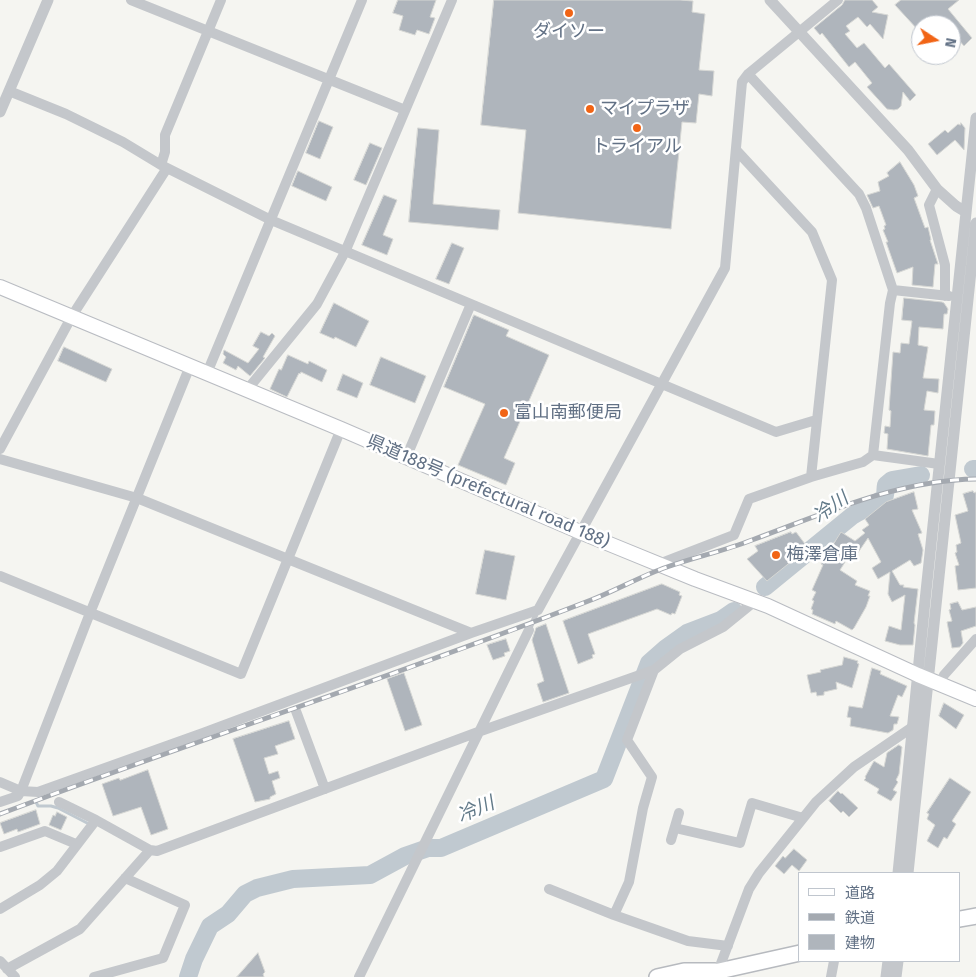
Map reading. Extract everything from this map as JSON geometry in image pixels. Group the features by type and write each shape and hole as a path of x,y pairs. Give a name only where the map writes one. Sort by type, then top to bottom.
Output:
{"main road":[{"name":"県道188号 (prefectural road 188)","path":"0,287 341,429 580,532 695,579 755,601 928,680 976,699"},
{"path":"961,919 976,916"},
{"path":"703,977 798,954"},
{"path":"657,977 684,971 717,974"}],"street":[{"path":"0,112 48,0"},
{"path":"131,0 405,110"},
{"path":"0,449 72,316 164,167 165,135 221,0"},
{"path":"207,373 362,0"},
{"path":"247,390 317,304 346,252 452,0"},
{"path":"770,0 908,150 937,189 976,222 908,872"},
{"path":"0,782 21,791 38,792 538,610 725,268 742,82 748,74 838,0"},
{"path":"748,74 859,194 866,208 893,290 873,455"},
{"path":"9,91 66,114 114,138 164,167 271,220 776,432 816,420"},
{"path":"898,872 914,726 928,680 939,464 976,118"},
{"path":"737,151 812,232 832,280 811,477"},
{"path":"937,189 928,205 945,266 945,296"},
{"path":"893,290 958,297"},
{"path":"406,458 471,304"},
{"path":"0,802 18,796 21,791 90,613 190,366"},
{"path":"0,576 241,674 341,429"},
{"path":"659,564 734,536 749,499 811,477 863,462 873,455 939,464"},
{"path":"0,458 137,498 471,633"},
{"path":"59,802 150,850 157,851 478,732 654,670 680,649 723,627 755,601"},
{"path":"359,977 529,630"},
{"path":"928,680 944,675 976,639"},
{"path":"614,915 629,882 643,808 652,777 627,740 654,670"},
{"path":"296,711 325,788"},
{"path":"717,974 749,889 759,873 816,802 854,766 914,726"},
{"path":"675,828 740,844 752,803 803,818"},
{"path":"671,840 679,813"},
{"path":"0,909 40,885 57,871 96,820"},
{"path":"0,847 45,831 76,844"},
{"path":"15,977 4,965 80,929 150,850"},
{"path":"94,977 163,958 185,906 125,878"},
{"path":"549,889 614,915 688,941 728,946"},
{"path":"831,977 834,962"},
{"path":"886,977 888,962"},
{"path":"896,977 898,962"}],"lane":[{"path":"529,630 538,610"}],"building":[{"path":"398,0 436,0 430,17 435,18 429,34 417,30 415,35 399,30 403,16 393,13"},
{"name":"マイプラザ","path":"494,0 680,0 693,1 692,12 705,14 699,70 714,71 712,96 699,94 696,123 682,122 671,229 518,213 526,130 481,125"},
{"path":"845,0 872,0 878,7 872,12 888,15 883,39 870,24 867,27 858,17 846,26 850,31 845,34 857,48 864,43 885,68 889,64 916,95 910,101 903,92 901,106 898,109 887,109 867,87 872,83 855,62 849,67 822,33 820,35 814,28 842,5"},
{"path":"901,0 959,0 948,9 953,15 911,15 911,22 895,5"},
{"path":"961,25 972,38 964,46 961,43"},
{"path":"319,121 333,127 320,159 306,153"},
{"path":"961,123 965,128 964,150 955,140 937,155 928,144 945,130 948,133"},
{"path":"418,128 439,130 433,204 500,210 498,230 409,222"},
{"path":"370,143 382,148 366,185 354,180"},
{"path":"900,162 914,185 918,196 914,198 925,228 928,227 938,264 935,264 933,287 912,285 913,267 897,273 886,242 888,242 883,230 886,225 879,206 873,208 867,195 880,191 878,182 889,176 887,173"},
{"path":"298,171 332,187 326,201 292,186"},
{"path":"384,195 397,200 383,235 393,239 387,255 362,245"},
{"path":"452,243 464,248 449,284 436,279"},
{"path":"904,298 942,302 948,309 947,314 944,314 943,329 919,327 918,345 928,347 923,378 939,379 938,393 927,391 924,410 935,411 934,425 931,425 928,456 887,449 888,434 884,433 885,426 890,427 891,411 889,410 893,352 900,353 901,343 909,344 912,321 902,320"},
{"path":"334,303 369,321 356,347 335,337 334,339 320,333"},
{"path":"474,315 509,330 506,336 549,355 504,458 515,463 506,485 458,465 485,404 444,387"},
{"path":"261,332 269,336 272,333 275,336 263,357 265,358 250,376 238,366 236,370 223,363 226,357 223,354 224,350 248,363 259,349 253,346"},
{"path":"64,347 112,369 106,382 58,361"},
{"path":"288,355 308,364 309,361 327,370 322,382 301,372 287,397 270,389"},
{"path":"381,357 426,376 415,403 370,385"},
{"path":"343,374 363,383 357,398 337,390"},
{"path":"973,491 974,493 976,492 976,588 958,590 955,566 959,565 955,553 957,552 956,545 961,543 955,515 968,511 963,494"},
{"path":"914,492 918,509 912,510 922,533 918,534 923,550 921,563 914,566 910,560 892,571 900,585 918,589 913,645 900,645 885,641 889,626 901,630 905,595 892,602 888,594 890,572 878,579 872,568 881,562 868,538 857,554 852,551 840,570 857,581 855,585 870,591 866,607 854,628 852,630 836,621 835,624 812,614 813,610 811,609 814,601 812,600 816,592 812,590 823,565 821,564 841,532 855,541 865,533 862,530 869,525 865,519 886,502"},
{"name":"梅澤倉庫","path":"791,532 792,534 796,532 808,548 767,581 747,559 758,551 755,546"},
{"path":"485,550 515,556 506,600 476,594"},
{"path":"662,584 680,592 679,595 682,596 675,614 672,613 671,615 657,609 588,634 595,654 592,655 593,658 578,664 563,621"},
{"path":"958,602 962,610 976,607 976,626 961,631 963,643 960,647 952,648 947,622 952,621 949,610 951,609 950,604"},
{"path":"546,624 569,693 543,702 537,684 544,681 532,640 536,628"},
{"path":"506,639 510,651 504,653 505,656 493,660 487,645"},
{"path":"844,657 858,661 857,663 859,664 852,688 836,682 837,689 824,692 824,695 817,696 816,692 811,693 807,675 842,665"},
{"path":"872,668 881,671 880,674 907,686 902,697 898,695 890,716 899,717 897,724 894,724 893,730 888,733 850,726 851,718 847,717 849,706 862,708"},
{"path":"404,673 422,725 405,731 387,679"},
{"path":"944,703 964,715 956,729 939,716"},
{"path":"289,721 295,739 275,746 278,754 264,758 269,774 278,771 280,778 272,781 276,794 270,797 270,799 255,802 233,739"},
{"path":"899,745 902,747 899,774 896,780 898,782 893,790 897,792 891,801 877,793 879,789 864,780 874,761 884,767 887,753"},
{"path":"148,770 168,829 151,835 141,807 113,816 102,784"},
{"path":"950,778 971,792 952,821 956,824 947,839 944,837 938,848 927,841 935,825 927,819 929,814 927,813"},
{"path":"838,791 858,808 849,817 843,811 841,813 829,801"},
{"path":"36,810 40,824 18,832 17,829 4,834 0,823"},
{"path":"57,812 67,817 61,830 49,825 53,815 55,816"},
{"path":"794,849 807,860 799,871 792,865 784,874 775,866 783,856 785,858"},
{"path":"258,953 265,972 263,974 264,977 237,977"}],"waterway":[{"name":"冷川","path":"765,587 852,516 884,498 886,485 892,480 921,475"},
{"name":"冷川","path":"188,977 194,959 210,926 228,914 245,894 257,888 293,879 370,875 405,856 428,848 441,848 604,779 649,663 687,633 721,620 734,611"},
{"path":"36,802 38,806 58,808 89,824"}],"railway":[{"path":"0,814 518,628 601,596 667,567 741,544 861,500 918,485 976,479"}],"place":[{"name":"ダイソー","path":"569,13"},
{"name":"マイプラザ","path":"590,109"},
{"name":"トライアル","path":"637,128"},
{"name":"富山南郵便局","path":"504,413"},
{"name":"梅澤倉庫","path":"776,555"}]}
